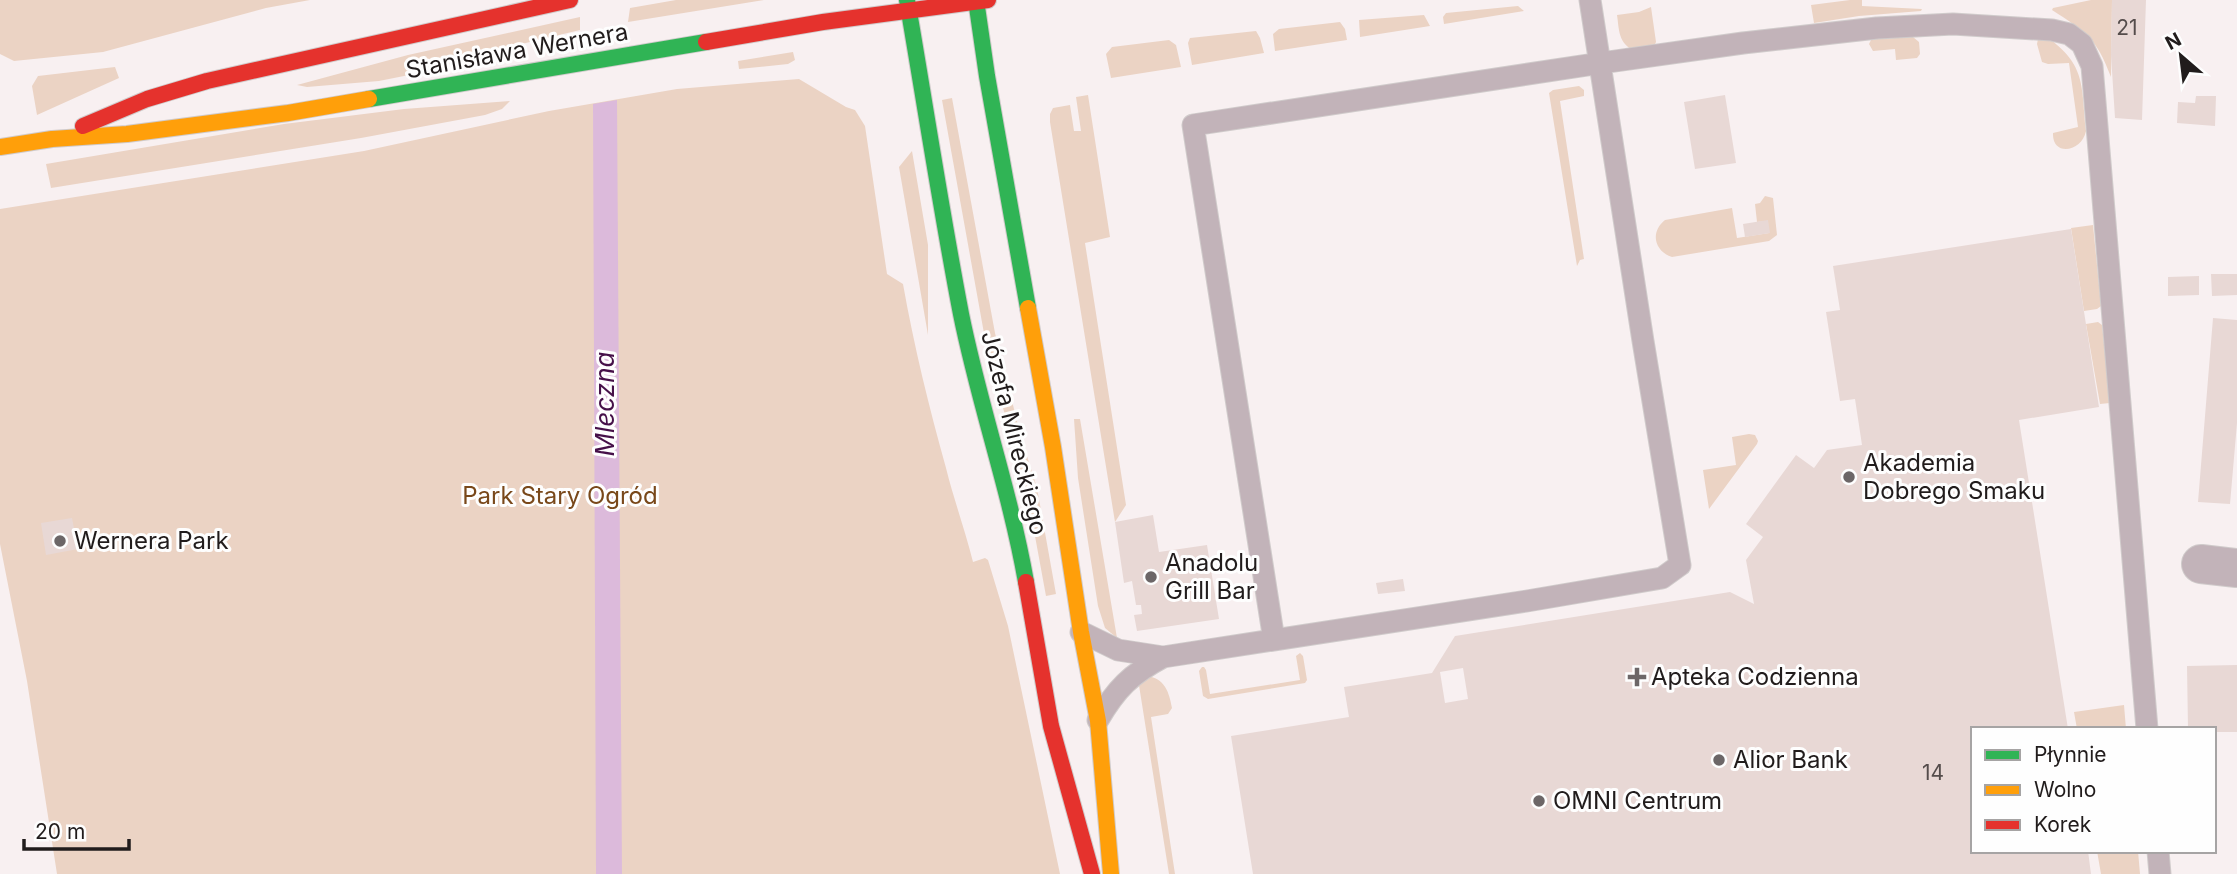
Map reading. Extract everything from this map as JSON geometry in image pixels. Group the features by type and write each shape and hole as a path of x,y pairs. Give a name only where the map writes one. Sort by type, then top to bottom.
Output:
{"main road":[{"name":"Stanisława Wernera","path":"52,139 148,99 207,81 570,0"},
{"name":"Stanisława Wernera","path":"0,147 288,113 908,6 980,1"},
{"name":"Józefa Mireckiego","path":"980,1 1013,226 1098,721 1111,874"},
{"name":"Józefa Mireckiego","path":"908,6 964,328 1020,548 1051,726 1092,874"}],"lane":[{"path":"1082,632 1118,650 1163,657 1661,578 1680,565 1590,0"},
{"path":"1274,640 1193,125 1601,63 1827,34 1953,24 2052,30 2069,34 2082,44 2092,66 2147,727"},
{"path":"1098,721 1122,685 1140,669 1163,657"},
{"path":"2158,853 2160,874"}],"green space":[{"path":"0,0 310,0 266,8 103,52 14,61 0,54"},
{"path":"676,0 764,0 628,22 630,8"},
{"path":"1862,0 1862,6 1922,9 1814,23 1811,5"},
{"path":"2091,0 2112,0 2111,77 2089,37 2052,10"},
{"path":"1518,6 1524,11 1444,24 1443,17 1446,13"},
{"path":"1651,7 1656,42 1654,46 1631,49 1621,38 1617,15 1639,12"},
{"path":"1424,15 1430,26 1360,37 1359,20"},
{"path":"580,17 580,30 505,48 424,72 379,81 307,87 297,85 408,55"},
{"path":"1340,22 1345,29 1347,40 1275,51 1273,34 1279,29"},
{"path":"1256,31 1264,53 1192,65 1188,43 1190,38"},
{"path":"1913,37 1919,42 1920,54 1917,58 1896,60 1895,49 1873,51 1869,44 1871,40 1877,39"},
{"path":"2047,37 2069,58 2080,78 2086,131 2079,144 2068,149 2057,146 2053,133 2078,127 2069,63 2042,62 2038,39"},
{"path":"1169,40 1176,45 1181,67 1111,78 1106,54 1112,47"},
{"path":"793,52 795,60 788,64 739,69 738,61"},
{"path":"115,67 119,78 37,115 32,86 38,76"},
{"name":"Park Stary Ogród","path":"799,79 855,110 865,126 887,274 903,284 928,399 973,562 985,558 988,560 1008,626 1060,874 57,874 27,681 0,544 0,209 364,151 549,111 677,89"},
{"path":"1579,86 1584,90 1584,96 1560,101 1584,259 1580,260 1577,266 1549,93"},
{"path":"1088,95 1110,237 1085,243 1126,505 1115,522 1050,122 1053,108 1070,105 1074,131 1081,131 1076,97"},
{"path":"952,98 995,333 1021,437 1037,488 1056,594 1046,596 1028,498 987,350 942,100"},
{"path":"510,101 502,109 485,115 361,138 51,188 46,164 284,124 404,109"},
{"path":"912,151 928,245 928,335 899,167"},
{"path":"1765,196 1773,198 1777,235 1769,241 1672,257 1658,246 1657,230 1665,220 1732,208 1737,238 1769,233 1767,221 1757,222 1755,204 1760,203"},
{"path":"2093,225 2101,306 2084,311 2071,228"},
{"path":"2098,322 2102,325 2110,403 2100,404 2086,324"},
{"path":"1074,419 1080,419 1117,638 1105,628 1098,606 1078,478"},
{"path":"1755,435 1757,444 1709,509 1703,470 1736,465 1732,437"},
{"path":"1300,653 1303,656 1307,680 1305,683 1208,699 1203,696 1199,671 1202,667 1206,670 1210,694 1300,680 1296,656"},
{"path":"1146,676 1162,683 1172,708 1168,714 1151,717 1175,874 1169,874 1138,679"},
{"path":"2124,705 2126,727 2077,727 2074,712"},
{"path":"2097,853 2138,853 2140,874 2101,874"}],"water":[{"name":"Mleczna","path":"617,100 622,874 596,874 593,104"}],"building":[{"path":"2112,0 2146,0 2142,120 2115,118 2111,55"},
{"path":"1725,95 1736,163 1695,169 1684,102"},
{"path":"2196,96 2216,96 2215,126 2177,123 2178,102 2195,103"},
{"path":"1768,220 1770,233 1745,237 1743,224"},
{"path":"2071,229 2099,407 2019,420 2068,727 1971,727 1971,853 2088,853 2091,874 1253,874 1231,736 1349,717 1344,687 1432,673 1455,636 1730,592 1754,604 1746,560 1763,537 1746,524 1796,455 1814,468 1827,450 1862,445 1855,399 1840,401 1826,312 1840,310 1833,266","holes":["1463,668 1468,699 1445,703 1440,672"]},
{"path":"2211,274 2237,274 2237,295 2212,296"},
{"path":"2199,276 2199,295 2168,296 2168,277"},
{"path":"2213,318 2237,320 2237,423 2230,504 2198,502"},
{"path":"1153,515 1159,552 1207,545 1219,619 1137,631 1134,615 1142,614 1141,605 1136,605 1132,581 1124,583 1115,522"},
{"name":"Wernera Park","path":"72,518 78,549 46,555 41,523"},
{"path":"1403,579 1405,591 1378,594 1376,583"},
{"path":"2237,665 2237,732 2216,732 2216,727 2188,727 2187,666"}],"traffic: fast":[{"path":"907,0 961,314 1012,514 1026,582"},
{"path":"976,0 1028,308"},
{"path":"369,99 706,42"}],"traffic: slow":[{"path":"0,147 52,139 127,134 288,113 369,99"},
{"path":"1028,308 1098,721 1111,874"}],"traffic: jam":[{"path":"83,126 147,99 207,81 570,0"},
{"path":"706,42 823,22 988,0"},
{"path":"1026,582 1051,726 1092,874"}],"place":[{"name":"Akademia Dobrego Smaku","path":"1849,477"},
{"name":"Wernera Park","path":"60,541"},
{"name":"Anadolu Grill Bar","path":"1151,577"},
{"name":"Apteka Codzienna","path":"1637,677"},
{"name":"Alior Bank","path":"1719,760"},
{"name":"OMNI Centrum","path":"1539,801"}]}
